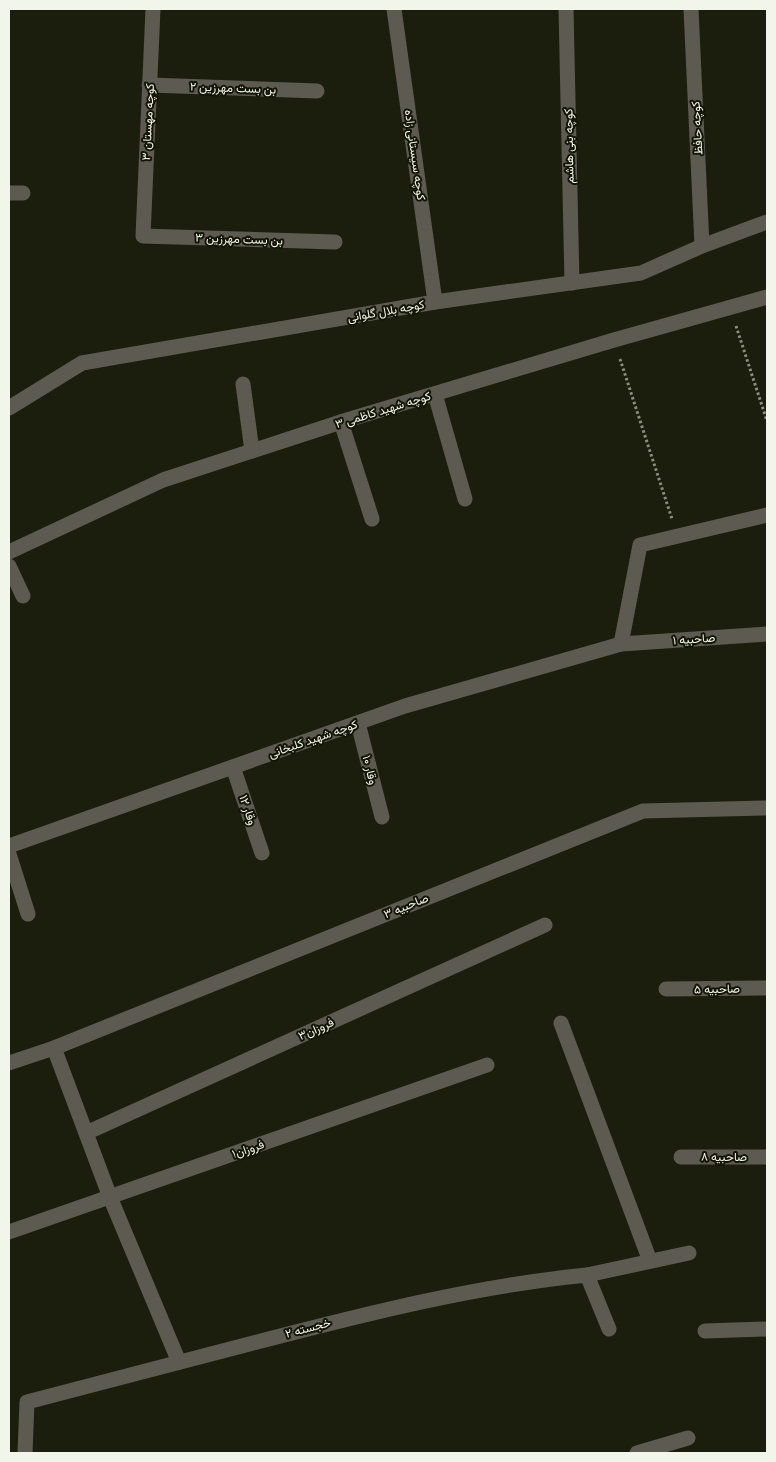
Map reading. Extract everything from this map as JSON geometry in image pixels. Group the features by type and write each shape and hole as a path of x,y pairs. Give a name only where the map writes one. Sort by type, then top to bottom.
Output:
{"street":[{"name":"کوچه مهستان ۳","path":"142,236 153,9"},
{"name":"کوچه سیستانی زاده","path":"394,9 435,302"},
{"name":"کوچه بنی هاشم","path":"566,9 572,283"},
{"name":"کوچه حافظ","path":"692,9 702,246"},
{"name":"بن بست مهرزین ۲","path":"149,85 317,91"},
{"name":"کوچه بلال گلوانی","path":"9,408 82,363 435,302 641,273 702,246 767,222"},
{"name":"بن بست مهرزین ۳","path":"142,236 335,242"},
{"name":"کوچه شهید کاظمی ۳","path":"9,552 163,480 341,422 614,340 767,297"},
{"path":"243,384 252,451"},
{"path":"435,394 465,499"},
{"path":"341,422 372,519"},
{"path":"621,644 640,545 767,515"},
{"path":"9,566 23,596"},
{"name":"صاحبیه ۱","path":"621,644 767,634"},
{"name":"کوچه شهید کلبخانی","path":"9,846 405,706 621,644"},
{"name":"وقار ۱۰","path":"358,723 382,817"},
{"name":"وقار ۱۲","path":"233,767 262,853"},
{"name":"صاحبیه ۳","path":"9,1063 54,1048 643,811 767,808"},
{"path":"9,854 28,914"},
{"name":"فروزان۳","path":"86,1133 545,925"},
{"name":"صاحبیه ۵","path":"666,989 767,988"},
{"path":"561,1023 650,1261"},
{"path":"54,1048 110,1197 179,1362"},
{"name":"فروزان۱","path":"9,1232 487,1065"},
{"name":"صاحبیه ۸","path":"681,1157 767,1157"},
{"name":"خجسته ۲","path":"25,1453 27,1402 348,1318 451,1294 587,1275 689,1253"},
{"path":"587,1275 609,1330"},
{"path":"705,1331 767,1329"},
{"path":"637,1453 688,1438"}],"path":[{"path":"729,308 767,421"},
{"path":"614,340 678,536"}]}
